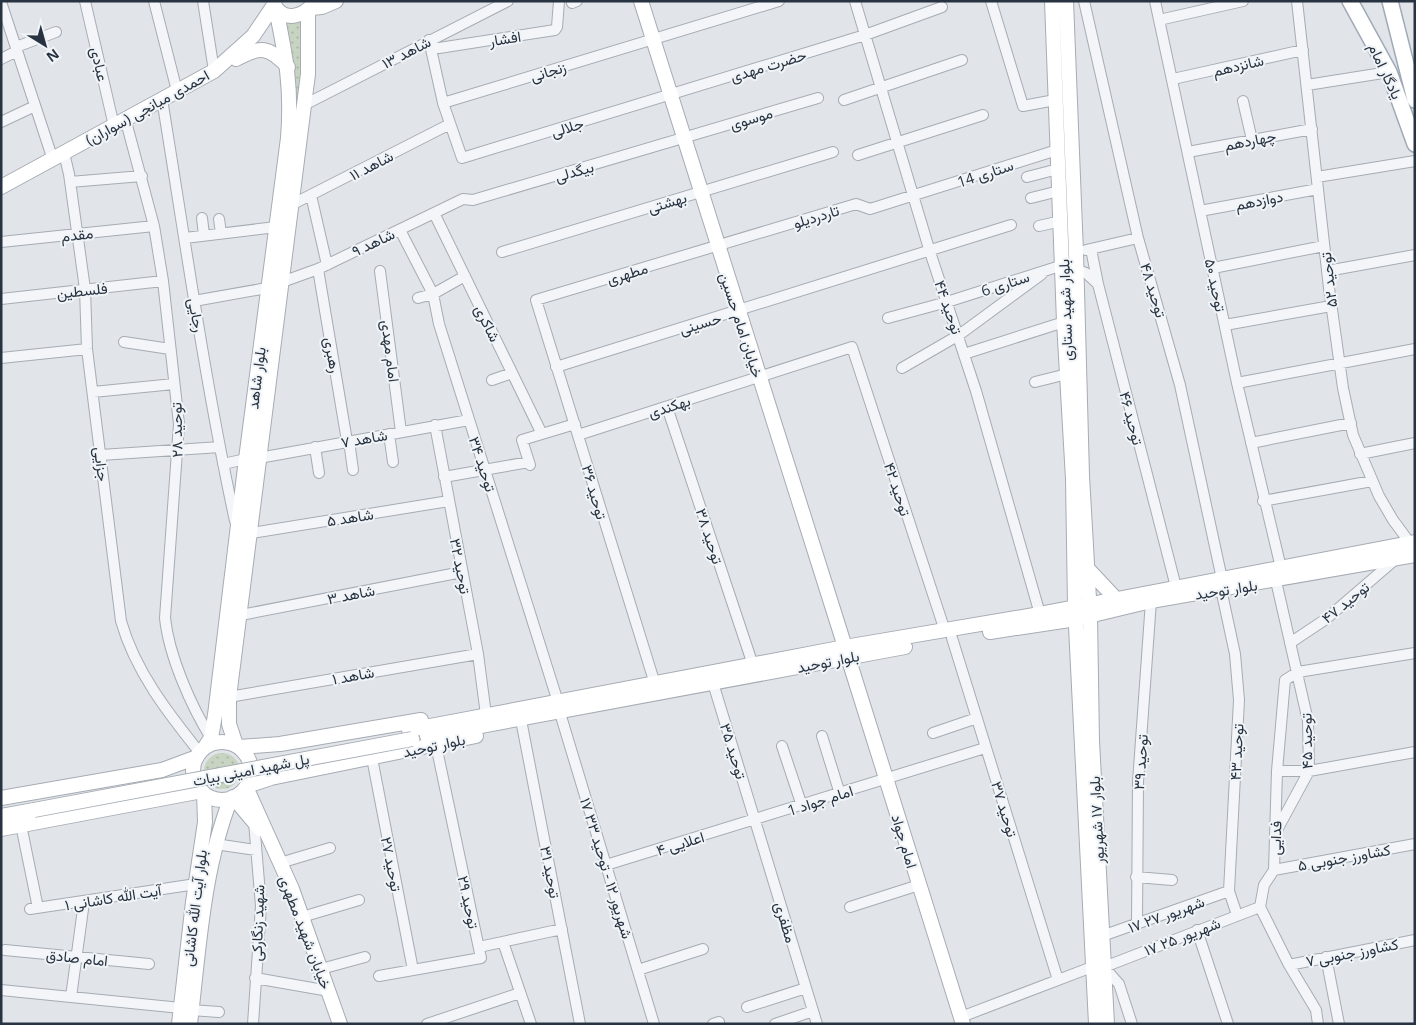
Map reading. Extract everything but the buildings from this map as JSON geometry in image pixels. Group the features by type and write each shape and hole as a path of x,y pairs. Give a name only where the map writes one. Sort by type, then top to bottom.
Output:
{"main road":[{"path":"274,4 291,16 312,7 322,7 336,1"},
{"name":"خیابان امام حسین","path":"641,1 847,652"},
{"name":"بلوار شهید ستاری","path":"1052,1 1054,100 1061,221 1056,267 1064,322 1073,479 1075,583 1082,612"},
{"name":"بلوار شهید ستاری","path":"1066,1 1077,270 1082,476 1087,568 1082,612"},
{"name":"یادگار امام","path":"1350,1 1389,72 1415,144"},
{"name":"یادگار امام","path":"1390,1 1410,70 1415,100"},
{"name":"احمدی میانجی (سواران)","path":"1,187 214,71 252,36 274,4"},
{"name":"بلوار شاهد","path":"203,749 222,717 229,697 252,533 252,459 268,288 289,129 291,100 288,66 274,4"},
{"name":"بلوار شاهد","path":"237,746 222,717 237,530 252,459 282,282 308,74 312,7"},
{"path":"214,71 255,49 274,54 288,66"},
{"name":"بلوار توحید","path":"1278,574 1397,558 1413,547"},
{"name":"بلوار توحید","path":"1115,604 1151,601 1221,584 1413,547"},
{"path":"1075,583 1066,601 1049,616 1067,629 1083,651 1115,604 1087,568"},
{"name":"بلوار توحید","path":"492,715 521,720 559,707 655,684 753,665 847,652 1049,616 1082,612 1176,587 1221,584"},
{"name":"بلوار ۱۷ شهریور","path":"1082,612 1098,967 1096,1024"},
{"name":"بلوار ۱۷ شهریور","path":"1083,651 1102,936 1098,967 1107,1024"},
{"name":"بلوار توحید","path":"237,746 280,744 559,707 713,682 847,652"},
{"name":"امام جواد","path":"847,652 962,1020"},
{"name":"بلوار توحید","path":"246,786 286,775 489,733 492,715"},
{"name":"پل شهید امینی بیات","path":"1,816 33,806 410,734 492,715"},
{"path":"1,798 162,770 203,749 224,742 237,746 244,752 251,765 251,773 246,786 232,798 219,799 203,792 198,785 194,771 203,749"},
{"path":"280,744 275,755 275,762 278,769 286,775"},
{"path":"162,770 170,777 172,782 172,788 165,797"},
{"name":"خیابان شهید مطهری","path":"246,786 302,917 340,1024"},
{"path":"1,829 165,797 203,792"},
{"name":"بلوار آیت الله کاشانی","path":"187,1014 196,884 205,825 203,792"},
{"name":"خیابان شهید مطهری","path":"232,798 270,841"},
{"name":"بلوار آیت الله کاشانی","path":"179,1024 187,1014 214,844 232,798"},
{"name":"پل شهید امینی بیات","path":"1,808 33,806"},
{"path":"205,825 210,820 216,820 220,828"}],"street":[{"name":"عبادی","path":"85,1 120,122"},
{"path":"154,1 177,91"},
{"path":"203,1 214,71"},
{"name":"شاهد ۱۳","path":"304,105 508,1"},
{"name":"افشار","path":"429,40 434,47 438,48 555,30 557,28 559,1"},
{"path":"654,39 779,1"},
{"name":"توحید ۴۴","path":"855,1 930,252 959,335 1049,616"},
{"path":"991,1 1023,106 1054,100"},
{"name":"توحید ۴۸","path":"1084,1 1138,238 1180,385 1221,584"},
{"name":"توحید ۵۰","path":"1155,1 1263,501 1290,643"},
{"path":"1159,20 1244,1"},
{"name":"توحید ۵۲","path":"1297,1 1331,306 1351,423 1360,454 1372,481 1393,520 1413,547"},
{"name":"جزایی","path":"1,2 35,106 70,182 85,290 87,349 121,621 128,645 164,707 203,749"},
{"name":"حضرت مهدی","path":"672,95 865,35 942,7"},
{"path":"1,59 16,49 56,32"},
{"name":"زنجانی","path":"443,103 654,39"},
{"path":"429,40 443,103 450,124"},
{"name":"شانزدهم","path":"1173,79 1303,50"},
{"path":"844,100 962,60"},
{"path":"1307,85 1389,72"},
{"name":"جلالی","path":"450,124 462,158 672,95"},
{"name":"موسوی","path":"684,138 818,98"},
{"name":"رجایی","path":"162,99 194,300 223,464 237,530"},
{"path":"1243,101 1252,140"},
{"path":"1,122 35,106"},
{"path":"858,155 983,115"},
{"name":"توحید ۲۸","path":"120,122 142,176 154,226 163,281 179,424 164,618 173,654 201,723 203,749"},
{"name":"شاهد ۱۱","path":"291,205 450,124"},
{"name":"چهاردهم","path":"1188,152 1312,129"},
{"name":"بیگدلی","path":"463,199 473,200 684,138"},
{"name":"ستاری 14","path":"913,196 1057,150"},
{"name":"بهشتی","path":"502,252 833,152"},
{"path":"1317,177 1415,161"},
{"path":"1027,177 1058,169"},
{"path":"70,182 142,176"},
{"name":"دوازدهم","path":"1200,211 1318,188"},
{"path":"1031,198 1059,190"},
{"name":"رهبری","path":"311,195 353,470"},
{"name":"تاردردیلو","path":"718,245 856,204 870,209 913,196"},
{"name":"شاهد ۹","path":"282,282 322,267 463,199"},
{"name":"شاکری","path":"434,213 541,432"},
{"path":"202,218 204,235"},
{"path":"219,218 221,233"},
{"path":"1039,226 1061,221"},
{"name":"حسینی","path":"556,367 930,252 1011,224"},
{"name":"مقدم","path":"1,242 154,226"},
{"path":"185,238 276,227"},
{"name":"توحید ۳۴","path":"400,230 432,294 439,324 559,707"},
{"path":"1076,253 1138,238"},
{"name":"مطهری","path":"536,300 718,245"},
{"path":"1213,268 1324,246"},
{"name":"توحید ۴۶","path":"1091,249 1098,284 1176,587"},
{"path":"1327,270 1415,255"},
{"path":"902,368 959,335 1056,267"},
{"name":"ستاری 6","path":"947,302 1056,267"},
{"path":"1077,270 1086,273 1098,284"},
{"name":"امام مهدی","path":"380,271 401,432"},
{"path":"418,298 432,294 465,276"},
{"name":"فلسطین","path":"1,298 163,281"},
{"path":"194,300 268,288"},
{"name":"توحید ۳۶","path":"536,300 655,684"},
{"path":"888,318 947,302"},
{"path":"1225,325 1331,306"},
{"path":"964,354 1064,322"},
{"path":"124,342 170,348"},
{"name":"بهکندی","path":"578,435 667,408 759,376 852,347"},
{"name":"توحید ۴۲","path":"852,347 949,634"},
{"path":"1,358 87,349"},
{"path":"1237,383 1415,349"},
{"path":"492,380 512,372"},
{"path":"1035,382 1067,374"},
{"path":"93,392 174,384"},
{"name":"توحید ۳۸","path":"667,408 753,665"},
{"name":"شاهد ۷","path":"223,464 469,420"},
{"path":"1250,443 1351,423"},
{"path":"444,477 530,463 522,440 541,432 574,424"},
{"name":"توحید ۳۲","path":"435,425 478,654 492,715"},
{"path":"389,434 392,462"},
{"path":"1360,454 1415,443"},
{"path":"101,455 178,448 220,447"},
{"path":"315,447 319,473"},
{"path":"1263,501 1372,481"},
{"name":"شاهد ۵","path":"252,533 449,501"},
{"name":"توحید ۴۷","path":"1290,643 1326,619 1397,558"},
{"name":"شاهد ۳","path":"241,615 462,572"},
{"name":"توحید ۴۳","path":"1221,584 1235,654 1239,700 1229,891 1237,915"},
{"name":"توحید ۳۹","path":"1137,924 1138,782 1151,601"},
{"name":"توحید ۳۷","path":"949,634 1058,980"},
{"name":"توحید ۴۵","path":"1276,833 1309,772 1308,721 1290,643"},
{"path":"1298,672 1415,652"},
{"name":"شاهد ۱","path":"229,697 478,654"},
{"name":"فدایی","path":"1260,907 1264,885 1274,870 1277,771 1285,680 1298,672"},
{"name":"توحید ۳۵","path":"713,682 754,820"},
{"name":"۱۷ شهریور ۱۲ - توحید ۳۳","path":"559,707 654,1024"},
{"path":"933,733 977,718"},
{"name":"توحید ۳۱","path":"521,720 580,1024"},
{"path":"822,736 840,794"},
{"name":"توحید ۲۹","path":"379,976 481,958 436,745"},
{"path":"782,746 802,806"},
{"name":"امام جواد 1","path":"754,820 985,748"},
{"path":"1277,771 1309,772 1415,752"},
{"name":"توحید ۲۷","path":"372,758 413,970"},
{"name":"اعلایی ۴","path":"606,865 754,820"},
{"name":"مظفری","path":"754,820 817,1024"},
{"name":"شهید زنگارکی","path":"254,822 261,906 255,978 254,1024"},
{"name":"آیت الله کاشانی ۱","path":"21,825 34,908 196,884"},
{"path":"214,844 256,850"},
{"name":"کشاورز جنوبی ۵","path":"1274,870 1415,844"},
{"path":"280,863 330,848"},
{"path":"1136,877 1172,880"},
{"path":"850,907 919,884"},
{"name":"۱۷ شهریور ۲۷","path":"1102,936 1229,891"},
{"path":"302,917 358,900"},
{"path":"71,997 84,902"},
{"path":"1260,907 1289,964 1316,1010 1317,1023"},
{"name":"۱۷ شهریور ۲۵","path":"962,1020 1058,980 1260,907"},
{"path":"479,947 562,929"},
{"path":"1197,930 1228,1024"},
{"name":"کشاورز جنوبی ۷","path":"1289,964 1415,940"},
{"path":"503,942 530,1024"},
{"path":"638,970 704,949"},
{"name":"امام صادق","path":"5,950 149,964"},
{"path":"321,969 365,957"},
{"path":"1326,958 1339,1024"},
{"path":"1098,967 1118,984 1132,1024"},
{"path":"255,978 328,991"},
{"path":"747,1007 806,988"},
{"path":"1,990 71,997 187,1014 219,1012"},
{"path":"427,1024 520,993"},
{"path":"775,1024 813,1011"}],"green space":[{"path":"306,20 299,112 292,67 281,22 295,23"},
{"path":"222,753 229,754 235,758 239,764 239,778 235,784 229,788 222,789 215,788 209,784 205,778 204,771 205,764 209,758 215,754"}]}
